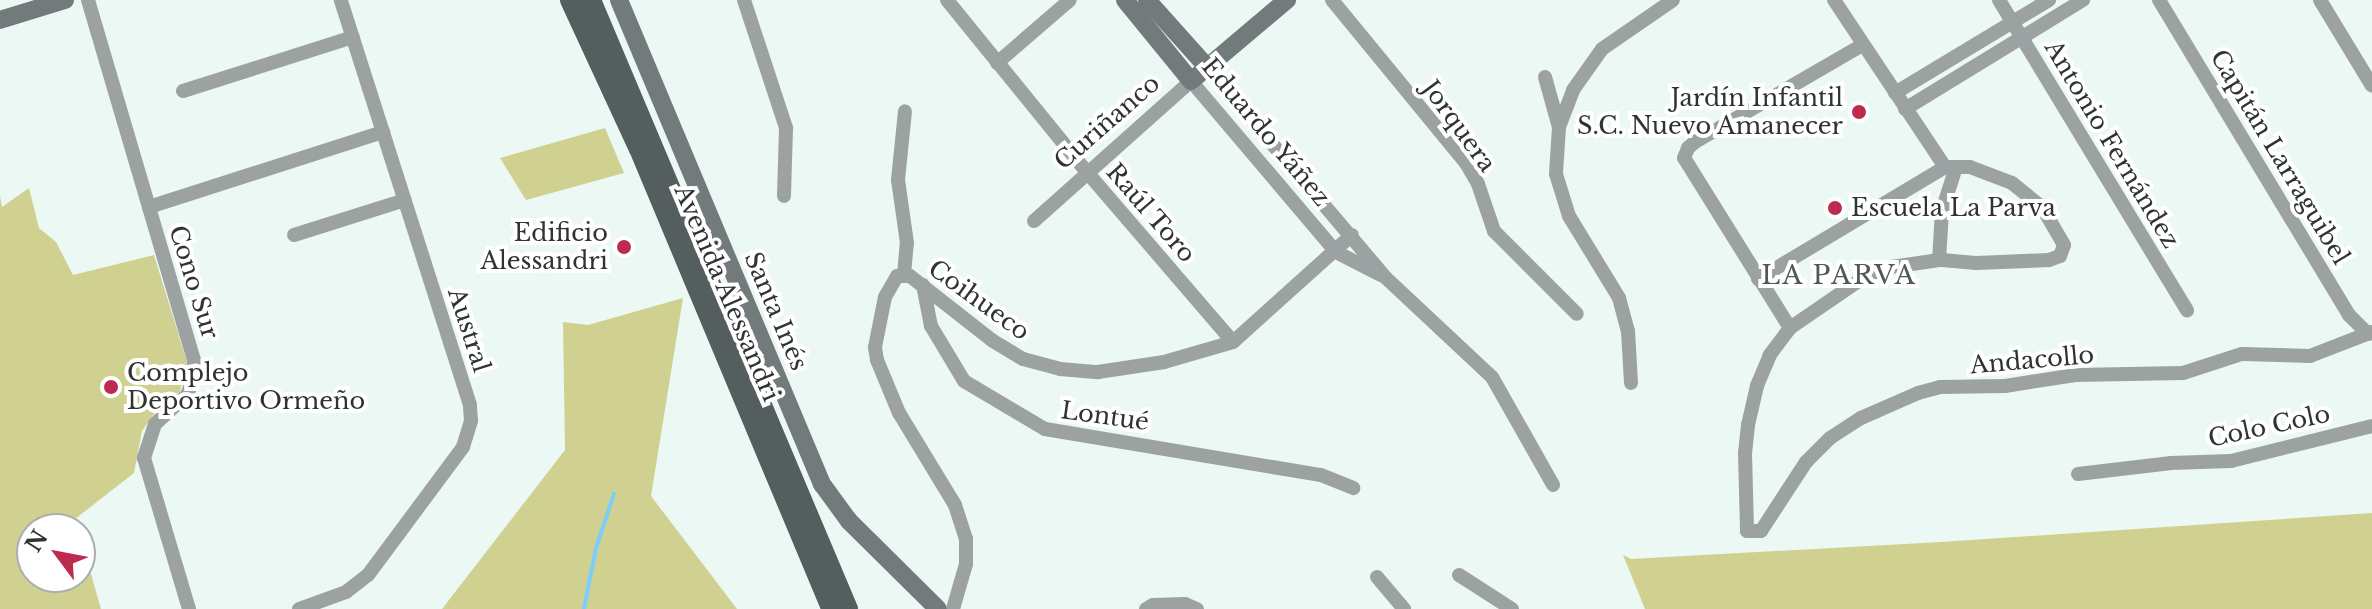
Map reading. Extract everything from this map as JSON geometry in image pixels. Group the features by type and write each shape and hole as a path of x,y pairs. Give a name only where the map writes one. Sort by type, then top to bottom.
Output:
{"main road":[{"path":"0,20 65,0"},
{"name":"Avenida Alessandri","path":"570,0 634,138 831,609"},
{"name":"Avenida Alessandri","path":"591,0 848,609"},
{"name":"Santa Inés","path":"619,0 822,484 849,521 938,609"},
{"name":"Eduardo Yáñez","path":"1125,0 1191,81"},
{"name":"Eduardo Yáñez","path":"1147,0 1207,67"},
{"name":"Curiñanco","path":"1191,81 1287,0"}],"street":[{"name":"Cono Sur","path":"88,0 195,367 188,394 160,417 150,432 145,467 189,609"},
{"name":"Austral","path":"299,609 346,592 368,575 463,447 470,429 470,405 341,0"},
{"path":"744,0 786,128 784,196"},
{"name":"Raúl Toro","path":"947,0 1086,171 1233,342"},
{"path":"997,63 1070,0"},
{"name":"Jorquera","path":"1332,0 1466,163 1478,184 1494,231 1577,314"},
{"path":"1631,383 1628,331 1619,298 1579,234 1559,185 1556,148 1559,127 1573,90 1602,49 1673,0"},
{"path":"1834,0 1905,109 1950,167 1942,211 1939,260"},
{"name":"Antonio Fernández","path":"1999,0 2187,311"},
{"path":"1895,93 2049,0"},
{"path":"1905,109 2083,0"},
{"name":"Capitán Larraguibel","path":"2159,0 2349,315 2370,333"},
{"path":"2320,0 2372,86"},
{"path":"183,91 353,37"},
{"path":"1758,279 1950,167 1987,173 2028,194 2042,207 2064,245 2060,256 2049,260 1976,263 1939,260 1899,265 1860,280 1790,328 1758,279 1684,158 1695,142 1862,45"},
{"name":"Eduardo Yáñez","path":"1207,67 1385,277 1492,377 1553,485"},
{"path":"1545,77 1559,127"},
{"name":"Curiñanco","path":"1034,221 1086,171 1191,81"},
{"name":"Eduardo Yáñez","path":"1191,81 1336,252 1385,277"},
{"path":"904,275 907,243 898,180 905,111"},
{"path":"149,207 383,132"},
{"path":"294,235 405,200"},
{"name":"Coihueco","path":"953,609 966,564 966,539 955,505 899,413 881,373 875,347 889,288 897,276 904,275 923,285 1023,359 1060,369 1098,372 1151,364 1233,342 1352,235"},
{"name":"Lontué","path":"923,285 931,326 964,381 1045,429 1321,475 1353,488"},
{"name":"Andacollo","path":"1790,328 1770,355 1757,386 1748,425 1745,453 1747,531 1761,531 1806,462 1830,438 1861,418 1918,393 1940,387 2005,386 2075,375 2183,373 2242,354 2310,356 2370,333"},
{"name":"Colo Colo","path":"2078,474 2133,466 2231,461 2372,426"},
{"path":"1459,575 1512,609"},
{"path":"1377,577 1404,609"},
{"path":"1152,608 1185,604 1197,609"}],"green space":[{"path":"605,128 624,173 526,200 500,158"},
{"path":"29,188 39,228 56,242 73,275 154,255 187,362 180,391 156,411 142,431 134,473 83,513 16,513 16,593 96,592 101,609 0,609 0,196 2,207"},
{"path":"683,298 651,496 737,609 442,609 565,450 563,322 588,325"},
{"path":"2372,513 2372,609 1645,609 1623,555 1631,559 1941,542"}],"waterway":[{"path":"584,609 596,548 614,494"}],"place":[{"name":"Jardín Infantil S.C. Nuevo Amanecer","path":"1859,112"},
{"name":"Escuela La Parva","path":"1835,208"},
{"name":"Edificio Alessandri","path":"624,247"},
{"name":"Complejo Deportivo Ormeño","path":"111,387"}],"district":[{"name":"LA PARVA","path":"1839,276"}]}
